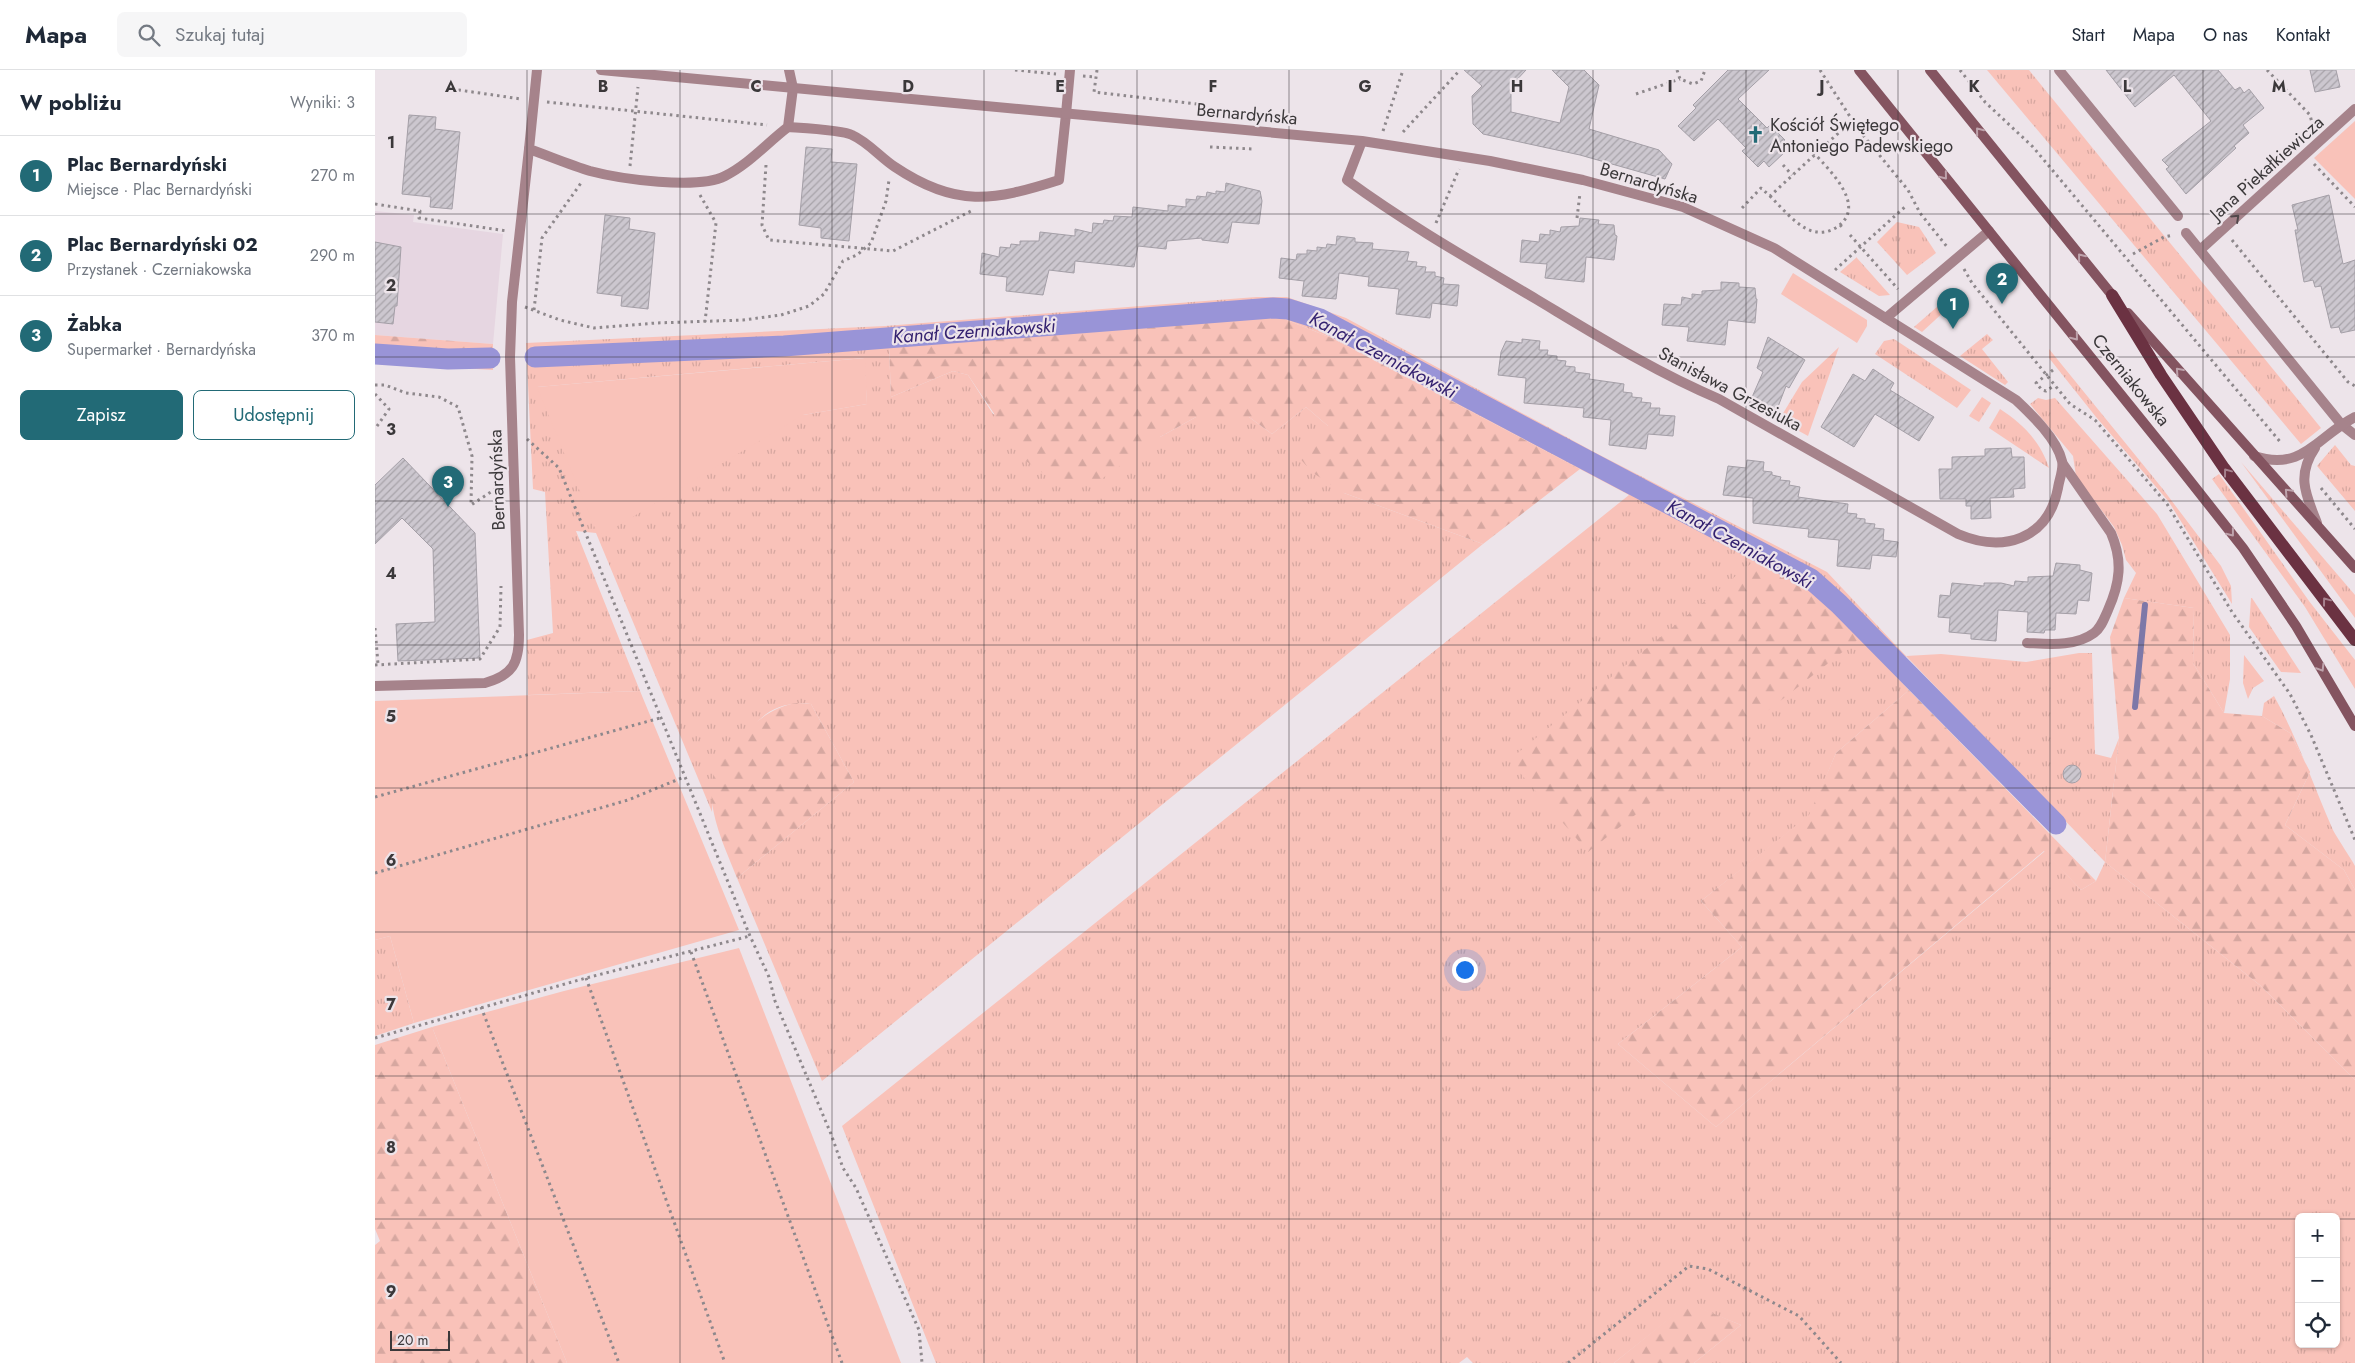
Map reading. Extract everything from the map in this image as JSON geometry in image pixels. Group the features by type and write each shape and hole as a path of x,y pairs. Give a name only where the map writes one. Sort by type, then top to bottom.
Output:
{"main road":[{"name":"Czerniakowska","path":"1859,70 2243,548 2295,626 2355,726"},
{"path":"1930,70 2111,295 2254,456 2317,523 2355,568"},
{"path":"2111,295 2161,375 2224,468 2355,640"}],"street":[{"name":"Bernardyńska","path":"375,686 485,683 497,679 515,663 519,651 510,357 512,302 537,70"},
{"name":"Bernardyńska","path":"601,70 1362,141 1462,157 1583,180 1692,211 1774,248 2016,400 2053,443 2063,464"},
{"path":"788,127 793,88 789,70"},
{"path":"2059,70 2178,216"},
{"path":"529,149 590,171 629,179 712,182 726,176 788,127 852,135 891,165 935,190 956,195 998,197 1059,180 1070,72"},
{"name":"Jana Piekałkiewicza","path":"2200,250 2355,109"},
{"name":"Stanisława Grzesiuka","path":"1362,141 1347,180 1404,220 1431,234 1615,346 1681,383 1719,399 1972,540 1986,543 2011,542 2033,531 2052,508 2063,464"},
{"path":"1886,318 1989,231"},
{"path":"2186,233 2341,424 2355,435"},
{"path":"2317,523 2305,493 2304,480 2307,460 2317,446 2341,424 2355,417"},
{"path":"2254,456 2270,461 2283,460 2302,454 2317,446"},
{"path":"2027,643 2059,644 2075,641 2093,633 2101,625 2119,578 2120,567 2116,545 2111,533 2063,464"}],"path":[{"path":"1015,70 1070,72"},
{"path":"1097,70 1094,92 1205,105"},
{"path":"1379,144 1403,70"},
{"path":"1390,145 1460,70"},
{"path":"1677,70 1680,80"},
{"path":"1636,94 1680,80 1688,84 1697,83 1703,77 1705,70"},
{"path":"1821,70 1858,129 1908,190 1921,213 1950,251"},
{"path":"1960,70 1985,102 2033,147 2285,448"},
{"path":"2267,70 2310,115 2317,143"},
{"path":"629,179 640,74"},
{"path":"452,89 521,100 788,127"},
{"path":"520,108 521,100"},
{"path":"1770,196 1846,126"},
{"path":"768,142 763,225 769,240 893,251 972,210"},
{"path":"1209,147 1253,149"},
{"path":"1742,208 1761,188 1801,225 1812,231 1826,232 1840,225 1847,211 1846,194 1842,186 1814,154"},
{"path":"2305,155 2355,206"},
{"path":"1431,234 1457,176 1462,157"},
{"path":"590,171 542,238 534,310 560,320 594,328 656,323 705,322 781,315 809,306 824,294 843,261 866,249 871,243 886,201 891,165"},
{"path":"1783,165 1792,175"},
{"path":"1577,218 1583,180"},
{"path":"693,182 716,223 705,322"},
{"path":"375,204 421,211 419,218 507,231"},
{"path":"506,240 509,222"},
{"path":"1840,225 1844,229"},
{"path":"2223,229 2348,382 2355,386"},
{"path":"2133,254 2164,237 2186,233"},
{"path":"1850,236 1908,300"},
{"path":"1963,267 1972,283 2070,404 2095,420 2175,517 2232,612 2290,694 2311,735 2355,840"},
{"path":"2053,370 2036,383 2045,391 2055,385"},
{"path":"375,385 385,384 406,393 439,398 458,407 472,456 471,505 501,485 501,495"},
{"path":"375,394 389,409 375,429"},
{"path":"511,425 559,468 749,936 769,977 775,1001 831,1134 843,1168 857,1188 919,1330 922,1363"},
{"path":"2316,483 2355,529"},
{"path":"375,628 376,665 480,658 500,627 501,580"},
{"path":"375,797 660,718"},
{"path":"375,873 628,800 685,777"},
{"path":"375,1038 586,978 749,936"},
{"path":"691,952 842,1363"},
{"path":"586,978 725,1363"},
{"path":"481,1007 619,1363"},
{"path":"1568,1363 1689,1266 1708,1269 1799,1316 1841,1363"}],"shaded area":[{"path":"375,211 414,215 413,222 503,234 493,344 375,335"}],"green space":[{"path":"1987,70 2029,70 2321,428 2301,444"},
{"path":"2355,121 2355,199 2314,158"},
{"path":"1897,222 1919,227 1936,253 1907,275 1877,242"},
{"path":"1857,257 1890,295 1879,296 1840,272"},
{"path":"1793,273 1867,320 1867,326 1857,343 1781,294"},
{"path":"1954,292 1959,298 1922,332 1914,327"},
{"path":"1256,297 1287,297 1346,318 1596,453 1827,572 1906,656 1895,675 1909,690 1836,753 1810,815 1701,901 1742,947 1618,1044 1716,1127 2045,851 2081,890 2096,881 2105,862 2261,986 2355,1080 2355,1363 1694,1363 1741,1325 1688,1304 1614,1363 1473,1363 1467,1357 1459,1363 936,1363 842,1126 1629,495 1334,339 1277,316 889,345 891,397 953,371 968,375 993,414 1160,437 1196,417 1249,417 1272,434 1306,407 1328,426 1344,493 1483,544 822,1081 737,878 854,782 811,704 781,706 761,718 745,738 718,786 712,812 596,533 576,531 640,691 528,695 527,640 553,633 545,492 533,489 526,343 885,326","holes":["864,358 867,404 803,415 537,387"]},
{"path":"1277,316 1334,339 1580,469 1483,544 1344,493 1313,473 1295,453 1328,426 1306,407 1272,434 1249,417 1196,417 1160,437 1093,485 1051,479 1026,461 968,375 953,371 891,397 889,345"},
{"path":"1987,334 1993,340 1982,349 2008,382 2005,385 1960,356"},
{"path":"375,335 493,344 493,370 375,363"},
{"path":"1894,339 1971,390 1957,408 1875,354 1884,341"},
{"path":"1839,347 1808,436 1779,420 1802,382"},
{"path":"2049,349 2162,488 2221,566 2231,586 2232,604 2169,502 2096,417 2049,358"},
{"path":"865,358 867,404 803,415 604,534 597,533 537,387"},
{"path":"1982,397 1991,403 1979,422 1969,416"},
{"path":"2038,398 2046,400 2055,398 2157,514 2230,635 2230,679 2224,713 2193,663 2194,608 2124,598 2136,573 2126,560 2114,527 2076,476 2073,456 2030,404"},
{"path":"2000,409 2016,420 2030,434 2041,450 2049,468 1989,428"},
{"path":"2335,445 2351,465 2355,466 2355,511 2317,466"},
{"path":"2241,462 2355,595 2355,618"},
{"path":"2219,474 2309,601 2355,660 2355,689 2305,607 2212,479"},
{"path":"1753,562 1808,590 1821,600 1859,639 1588,852 1509,760"},
{"path":"2124,598 2194,608 2193,663 2224,713 2262,716 2290,733 2310,772 2285,825 2344,870 2355,890 2355,1080 2261,986 2105,862 2119,738 2110,637"},
{"path":"2251,598 2301,673 2281,672 2249,627"},
{"path":"2079,653 2092,653 2095,754 2111,758 2119,738 2105,862 1906,656 1941,654 2026,662"},
{"path":"2244,655 2264,681 2253,688 2248,699 2243,683"},
{"path":"1909,690 2096,881 2081,890 2044,851 1716,1127 1618,1044 1742,947 1701,901 1809,815 1836,753"},
{"path":"640,691 739,930 414,1023 390,936 375,940 375,701"},
{"path":"2274,696 2305,762 2290,733 2262,716 2264,703"},
{"path":"797,703 811,704 854,782 737,878 719,833 715,816 712,784 715,769 723,755 754,724 774,710"},
{"path":"2309,773 2333,830 2355,866 2355,890 2344,870 2285,825"},
{"path":"390,936 414,1023 375,1036 375,940"},
{"path":"739,948 901,1363 567,1363 432,1027 564,991"},
{"path":"432,1027 567,1363 375,1363 375,1245 380,1241 375,1229 375,1045"},
{"path":"1688,1303 1741,1325 1694,1363 1614,1363"}],"building":[{"path":"1464,70 1526,70 1511,86 1511,112 1560,123 1569,87 1552,70 1584,70 1599,85 1589,129 1659,150 1672,164 1665,179 1580,155 1483,134 1473,124 1472,96 1482,86"},
{"path":"1728,70 1769,70 1738,99 1767,128 1770,125 1785,140 1779,146 1785,152 1769,167 1764,161 1758,167 1742,151 1746,148 1718,119 1694,141 1678,126 1696,108 1693,105"},
{"path":"2106,70 2218,70 2235,90 2240,87 2244,93 2249,89 2264,108 2243,125 2249,133 2234,146 2236,148 2186,194 2166,169 2169,167 2162,160 2211,121 2174,75 2135,107"},
{"path":"2310,70 2336,70 2340,87 2315,92"},
{"path":"409,115 436,117 435,129 460,132 452,209 430,207 431,197 402,194"},
{"path":"806,147 832,149 831,162 857,164 849,241 821,238 821,228 799,225"},
{"path":"1226,183 1260,191 1262,201 1259,224 1232,222 1228,243 1202,240 1202,238 1167,241 1166,249 1138,246 1134,267 1075,261 1074,273 1049,270 1043,295 1006,291 1007,277 980,274 982,253 999,257 1000,247 1010,248 1011,244 1020,245 1020,241 1039,241 1040,232 1075,236 1075,229 1092,233 1093,223 1103,224 1104,220 1113,221 1114,216 1132,217 1133,207 1168,211 1168,205 1186,207 1186,199 1196,200 1197,196 1206,197 1207,192 1216,194 1216,191 1225,192"},
{"path":"2329,195 2343,264 2355,260 2355,330 2341,333 2339,327 2331,328 2321,286 2315,287 2313,280 2304,282 2295,230 2298,230 2292,205"},
{"path":"605,215 630,218 629,229 655,233 648,309 621,306 622,296 597,293"},
{"path":"1580,218 1599,220 1598,224 1614,225 1615,235 1617,236 1614,260 1586,257 1584,282 1545,278 1547,264 1520,262 1522,240 1539,242 1540,234 1550,235 1550,230 1560,232 1561,227 1579,226"},
{"path":"1337,236 1355,238 1355,242 1373,243 1372,249 1409,252 1407,261 1417,262 1416,266 1426,267 1425,272 1435,272 1435,276 1444,278 1443,284 1459,285 1457,306 1432,303 1430,318 1396,314 1399,289 1368,286 1369,277 1339,273 1336,299 1302,296 1304,281 1279,278 1281,258 1296,260 1297,254 1307,254 1307,250 1317,251 1317,247 1326,248 1327,244 1336,245"},
{"path":"375,242 401,247 397,306 395,306 393,324 375,322"},
{"path":"1721,282 1739,283 1739,287 1755,288 1757,299 1755,323 1728,320 1725,345 1687,341 1689,327 1662,325 1664,304 1681,305 1682,297 1692,299 1692,294 1702,295 1702,291 1721,290"},
{"path":"1768,337 1805,360 1789,388 1786,386 1774,417 1749,404 1763,372 1757,368"},
{"path":"1522,339 1540,341 1539,350 1548,350 1547,355 1557,356 1557,360 1566,361 1565,366 1575,367 1575,372 1590,374 1589,379 1624,384 1623,392 1632,393 1632,397 1642,398 1641,402 1651,403 1650,408 1660,408 1659,415 1675,416 1673,436 1648,434 1646,449 1609,445 1611,420 1583,417 1584,408 1524,403 1526,378 1498,375 1501,352 1506,341 1522,343"},
{"path":"1873,369 1894,383 1890,390 1934,417 1919,441 1875,414 1854,447 1821,427 1853,374 1865,381"},
{"path":"2011,448 2012,457 2024,457 2025,488 2013,489 2014,497 1990,498 1991,518 1971,519 1971,506 1966,506 1966,499 1940,499 1939,469 1952,469 1952,457 1985,456 1985,449"},
{"path":"403,458 475,533 480,658 398,661 396,624 435,622 433,549 402,518 375,544 375,485"},
{"path":"1747,460 1764,462 1763,471 1772,472 1772,475 1781,477 1780,480 1790,481 1789,485 1800,487 1798,497 1848,504 1847,513 1857,514 1856,518 1865,519 1865,523 1875,524 1874,528 1884,529 1883,540 1898,542 1896,557 1872,555 1870,569 1837,566 1839,540 1808,537 1809,529 1753,523 1753,498 1723,495 1728,466 1746,468"},
{"path":"2056,563 2080,565 2080,570 2092,573 2089,601 2078,600 2076,614 2056,613 2055,630 2045,630 2044,633 2027,632 2028,612 1998,610 1996,641 1971,639 1971,634 1949,632 1950,618 1938,617 1940,595 1950,596 1952,583 1984,586 1984,583 2001,583 2014,586 2015,581 2028,582 2028,577 2053,576"},
{"path":"2068,765 2076,765 2081,770 2079,781 2068,783 2063,778 2063,770"}],"waterway":[{"name":"Kanał Czerniakowski","path":"535,357 784,346 1273,308 1288,309 1320,319 1811,579 1839,604 2056,824"},
{"name":"Kanał Czerniakowski","path":"375,354 448,359 490,358"},
{"path":"2135,707 2145,605"}],"place":[{"name":"Kościół Świętego Antoniego Padewskiego","path":"1756,135"},
{"name":"Plac Bernardyński 02","path":"2002,304"},
{"name":"Plac Bernardyński","path":"1953,329"},
{"name":"Żabka","path":"448,507"}]}
